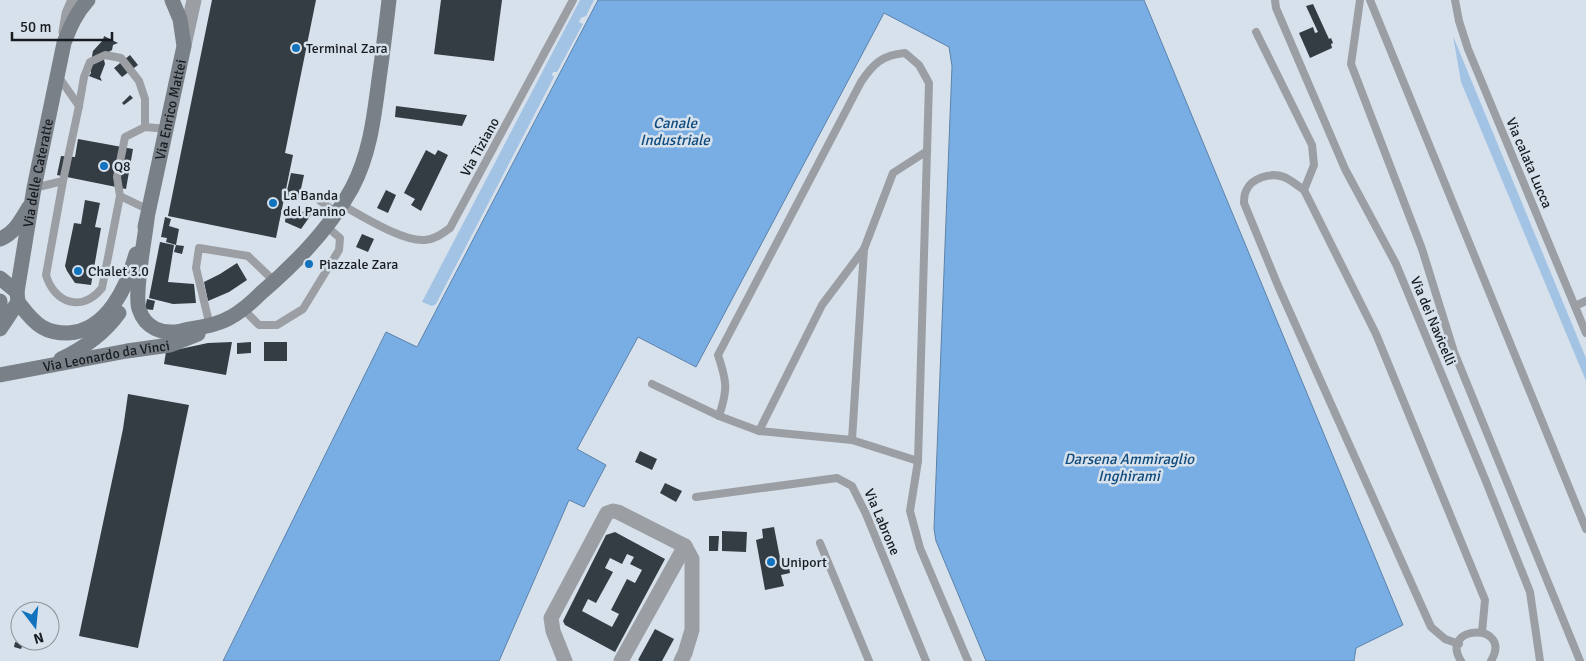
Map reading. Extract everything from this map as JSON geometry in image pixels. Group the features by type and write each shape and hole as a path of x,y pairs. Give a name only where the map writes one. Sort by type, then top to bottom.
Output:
{"main road":[{"name":"Via delle Cateratte","path":"17,297 34,195 64,43 72,22 80,8 88,0"},
{"path":"172,0 180,19 184,46"},
{"path":"209,326 231,317 243,309 305,251 339,208 360,171 368,149 374,119 389,0"},
{"name":"Via Enrico Mattei","path":"0,278 35,322 49,330 60,333 81,331 93,326 109,310 125,284 134,262 148,214 184,46"},
{"path":"0,239 10,234 16,228 34,195"},
{"name":"Via Enrico Mattei","path":"148,214 138,292 138,305 142,314 150,325 160,332 174,332 209,326"},
{"name":"Via Enrico Mattei","path":"34,369 69,355 93,341 106,329 128,296 134,262"},
{"path":"0,329 17,297"},
{"path":"0,301 0,313"},
{"name":"Via Leonardo da Vinci","path":"0,375 127,351 170,345 193,337 209,326"}],"street":[{"name":"Via delle Cateratte","path":"64,43 69,14 75,0"},
{"name":"Via Enrico Mattei","path":"184,46 194,0"},
{"path":"565,661 553,631 551,618 607,513 613,510 685,546 692,558 692,630 681,661"},
{"path":"621,661 685,546"}],"lane":[{"name":"Via Tiziano","path":"339,208 383,228 414,239 424,240 441,235 450,228 572,0"},
{"name":"Via dei Navicelli","path":"1275,0 1276,8 1345,169 1399,272 1485,479 1530,592 1540,661"},
{"path":"1360,0 1351,64 1422,249 1454,352 1580,661"},
{"path":"1370,0 1586,529"},
{"name":"Via calata Lucca","path":"1455,0 1459,21 1468,49 1586,333"},
{"path":"1256,32 1312,145 1314,165 1304,190"},
{"path":"719,416 725,398 726,381 718,355 861,82 872,66 892,54 905,53 920,65 929,83 918,461 910,511 920,548 968,661"},
{"path":"145,128 145,99 139,81 121,58 105,55 90,62 84,77 46,275 49,285 57,294 70,303 85,302 96,295 102,288 120,196 117,177 125,137 145,128 167,129"},
{"path":"57,75 79,106"},
{"path":"759,431 822,305 864,249 893,173 927,151"},
{"path":"1458,644 1445,639 1431,628 1279,288 1244,203 1245,193 1249,185 1260,178 1272,175 1283,177 1304,190 1376,334 1485,600 1482,632"},
{"path":"34,195 63,181"},
{"path":"120,196 148,214"},
{"path":"320,201 339,208"},
{"path":"243,309 259,325 277,324 304,309 338,250 340,238 326,226"},
{"path":"209,326 196,268 199,248 248,256 274,281"},
{"path":"852,440 864,249"},
{"path":"1575,306 1586,301"},
{"path":"652,384 719,416 759,431 852,440 918,461"},
{"name":"Via Labrone","path":"696,497 837,478 852,486 866,514 926,661"},
{"path":"820,543 869,661"},
{"path":"1461,661 1458,653 1458,644 1468,633 1482,632 1493,640 1495,659"}],"shaded area":[{"path":"580,0 594,0 586,16 581,18 579,22 583,24 557,72 553,72 552,75 554,77 436,304 432,306 422,302"},
{"path":"1453,36 1586,358 1586,381 1461,82"}],"water":[{"path":"598,0 1144,0 1403,625 1356,648 1354,661 986,661 936,541 934,529 952,66 949,47 884,13 696,367 638,337 577,449 606,465 584,507 569,500 499,661 223,661 386,332 417,347"}],"building":[{"path":"212,0 316,0 285,153 293,155 276,238 168,216"},
{"path":"441,0 502,0 494,61 434,54"},
{"path":"1313,4 1329,39 1331,38 1333,43 1331,44 1332,48 1310,58 1299,33 1313,27 1315,33 1318,32 1306,6"},
{"path":"104,36 118,43 113,45 112,50 107,53 104,60 105,64 100,77 102,81 89,76 91,73 90,67 93,51 103,40"},
{"path":"130,55 138,65 122,77 114,68"},
{"path":"130,95 133,98 124,105 122,103"},
{"path":"396,106 467,115 462,126 395,117"},
{"path":"78,139 133,149 126,189 57,175 61,156 75,157"},
{"path":"426,150 435,155 438,150 448,155 421,211 411,205 415,199 404,193"},
{"path":"291,173 304,175 299,198 286,195"},
{"path":"386,190 396,195 388,213 377,208"},
{"path":"85,200 100,203 95,227 101,228 91,285 75,283 65,266 74,223 81,224"},
{"path":"286,211 313,212 301,229 285,222"},
{"path":"165,217 171,219 169,226 179,229 176,245 166,242 167,238 161,237"},
{"path":"362,234 374,239 368,252 356,247"},
{"path":"160,242 174,245 168,282 194,284 196,303 173,304 149,298"},
{"path":"176,245 184,246 182,254 174,252"},
{"path":"237,263 247,280 229,292 208,301 204,282"},
{"path":"147,299 155,301 153,310 145,309"},
{"path":"232,342 226,375 164,364 166,352 208,343"},
{"path":"251,342 251,353 237,354 237,343"},
{"path":"264,342 287,342 287,361 264,361"},
{"path":"128,394 189,405 138,648 79,636 123,429"},
{"path":"640,451 657,459 652,470 635,462"},
{"path":"665,483 682,491 676,502 660,493"},
{"name":"Uniport","path":"774,527 781,563 788,562 790,573 781,575 784,586 765,590 756,540 763,538 762,529"},
{"path":"722,531 747,532 746,552 722,551"},
{"path":"615,532 665,559 615,652 565,625 563,621 606,535","holes":["627,554 634,557 630,564 642,570 635,583 627,579 611,610 619,614 612,627 582,611 588,599 596,603 613,572 605,568 610,558 622,564"]},
{"path":"709,536 719,536 718,551 709,551"},
{"path":"655,629 674,639 662,661 638,660"}],"place":[{"name":"Terminal Zara","path":"296,48"},
{"name":"Q8","path":"104,166"},
{"name":"La Banda del Panino","path":"273,203"},
{"name":"Piazzale Zara","path":"309,264"},
{"name":"Chalet 3.0","path":"78,271"},
{"name":"Uniport","path":"771,562"}],"water label":[{"name":"Canale Industriale","path":"675,132"},
{"name":"Darsena Ammiraglio Inghirami","path":"1129,468"}]}
